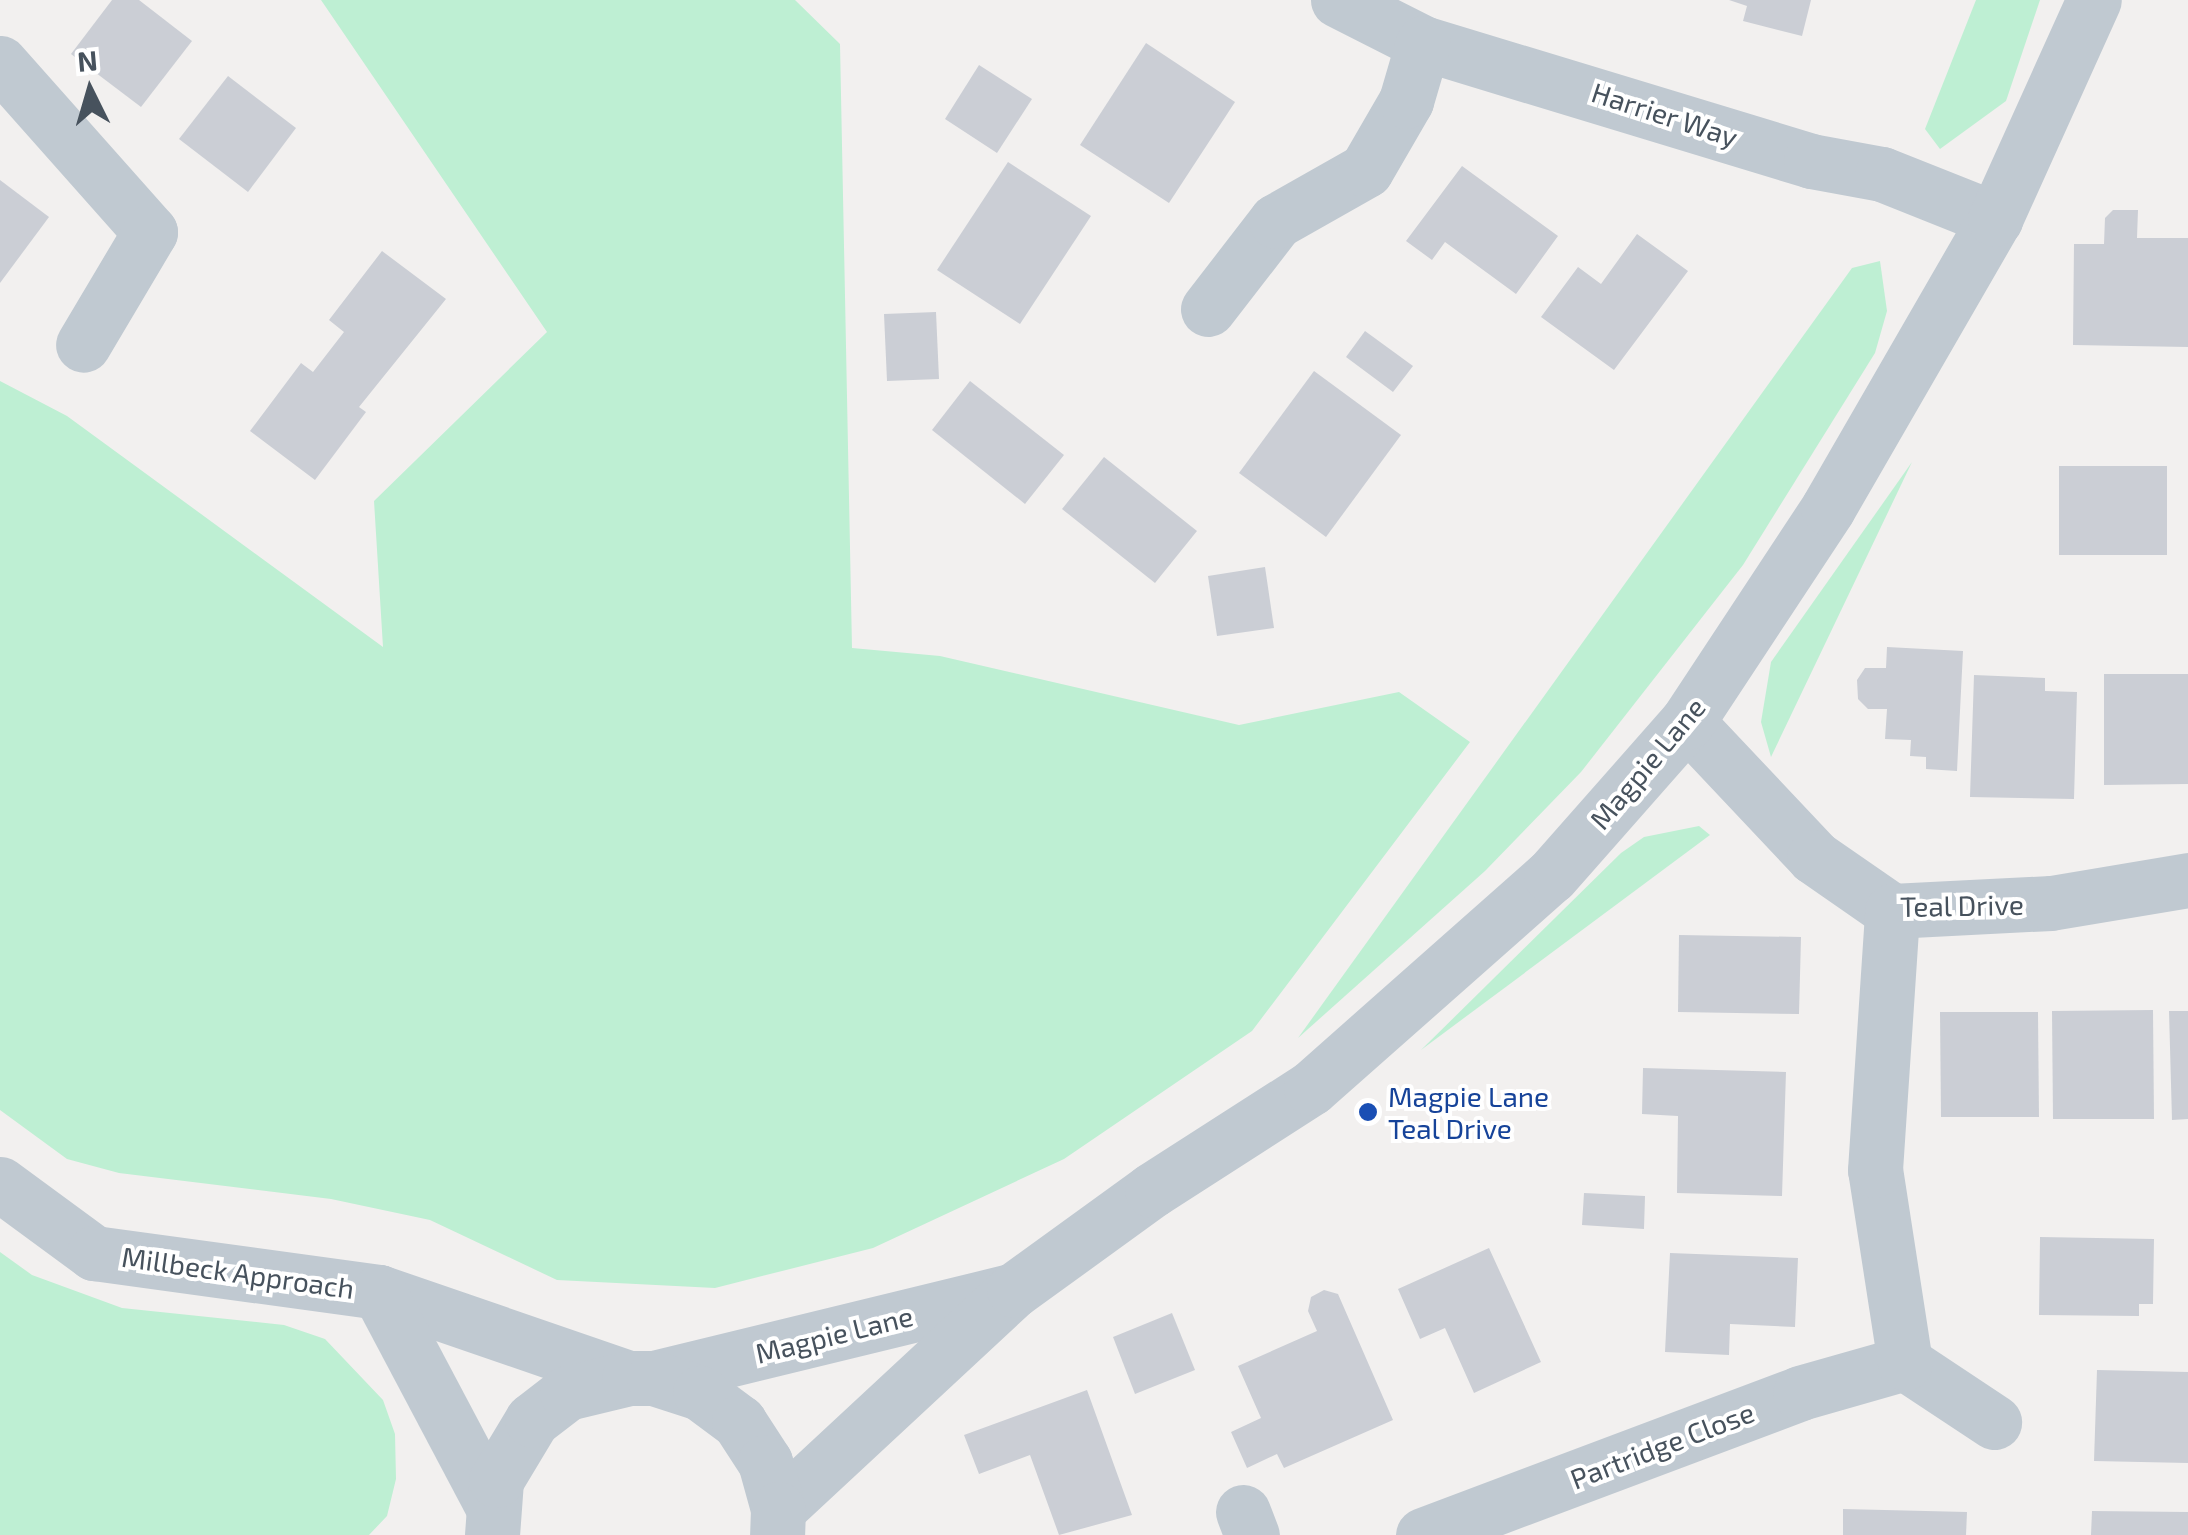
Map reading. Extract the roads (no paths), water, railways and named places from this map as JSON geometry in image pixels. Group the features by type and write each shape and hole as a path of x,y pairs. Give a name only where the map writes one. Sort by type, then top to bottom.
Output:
{"street":[{"name":"Harrier Way","path":"1338,0 1423,43 1811,161 1882,174 1995,219"},
{"name":"Magpie Lane","path":"777,1522 1014,1290 1152,1190 1311,1088 1551,876 1687,722 1828,508 1995,219 2094,0"},
{"path":"1208,309 1276,221 1366,170 1406,101 1423,43"},
{"path":"0,63 150,232 83,345"},
{"name":"Teal Drive","path":"1687,722 1814,857 1892,910 2051,902 2188,880"},
{"path":"1892,910 1875,1170 1905,1363 1994,1422"},
{"name":"Millbeck Approach","path":"0,1184 94,1253 379,1292 641,1378 700,1393 739,1422 765,1462 777,1522"},
{"name":"Magpie Lane","path":"483,1522 510,1448 532,1420 567,1393 1014,1290"},
{"name":"Millbeck Approach","path":"379,1292 483,1522"},
{"name":"Partridge Close","path":"1423,1535 1800,1392 1905,1363"}],"place":[{"name":"Magpie Lane Teal Drive","path":"1368,1112"}]}
